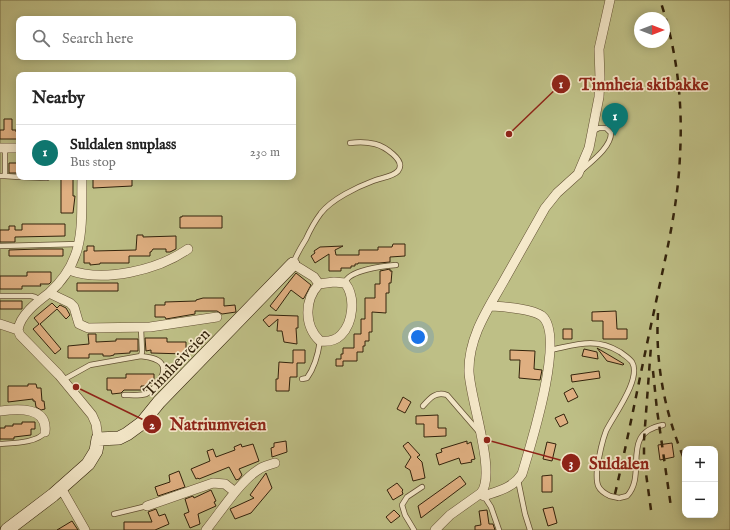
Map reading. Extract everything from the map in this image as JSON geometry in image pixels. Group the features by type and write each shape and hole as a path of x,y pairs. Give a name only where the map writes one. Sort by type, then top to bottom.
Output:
{"street":[{"path":"486,494 486,459 470,382 469,359 479,325 545,208 557,192 578,174 585,158 593,131 600,97 599,49 610,0"},
{"path":"3,148 16,148"},
{"path":"7,530 61,488 88,464 96,451 98,439 95,420 79,398 20,335 18,330 18,326 22,318 40,300 58,286 69,270 79,244 82,226 82,180"},
{"path":"69,270 93,275 126,274 165,262 188,250"},
{"path":"294,264 314,277 319,284"},
{"name":"Tinnheiveien","path":"98,439 119,438 142,423 159,402 294,264"},
{"path":"334,282 345,283 348,287 352,310 348,322 340,336 334,340 320,341 311,329 309,321 308,303 311,295 319,284 334,282"},
{"path":"49,293 70,303 74,307 79,324 97,329 112,327 141,328 217,317"},
{"path":"435,530 450,515 486,494 502,490 518,480 522,474 544,398 550,350 548,328 545,320 541,315 525,310 491,306"},
{"path":"0,324 18,330"},
{"path":"0,411 29,410 37,414 45,423 46,432"},
{"path":"206,530 235,492 258,470 276,463"},
{"path":"147,506 213,483 225,484 235,492"},
{"path":"61,488 85,530"}],"lane":[{"path":"578,174 599,155 611,139 612,133 606,128 599,128 593,131"},
{"path":"294,264 313,226 321,212 327,206 372,181 394,174 399,169 400,165 397,158 384,148 373,144 350,143"},
{"path":"3,148 2,176 16,177"},
{"path":"0,246 79,244"},
{"path":"345,283 348,277 363,270 396,265"},
{"path":"0,296 31,296 40,300"},
{"path":"141,328 141,356"},
{"path":"302,379 307,378 313,370 318,356 320,341"},
{"path":"550,350 596,343 615,350 627,357 632,362 633,374 628,391 618,413 607,430 600,451 597,473 598,485 601,492 620,498 627,496 633,486 636,454 640,438 648,431 663,425"},
{"path":"63,380 90,365 141,356 155,359 163,365 164,370 159,382 149,392 138,395 124,395"},
{"path":"423,406 437,394 442,393 447,395 480,434"},
{"path":"0,444 40,438 46,432"},
{"path":"518,480 530,530"},
{"path":"414,530 405,515 402,505 407,497 422,488"},
{"path":"486,494 499,530"},
{"path":"114,514 147,506"}],"green space":[{"path":"0,0 730,0 730,530 0,530"}],"building":[{"path":"4,119 12,119 12,130 16,130 16,139 0,139 0,130 4,130"},
{"path":"9,163 16,163 16,173 9,173"},
{"path":"61,180 73,180 73,196 75,196 73,213 61,213"},
{"path":"93,180 132,180 132,186 93,188"},
{"path":"222,216 222,228 180,228 180,217"},
{"path":"22,224 65,224 65,236 15,237 15,242 0,242 0,230 9,230 9,226 15,226 15,230 22,230"},
{"path":"137,235 143,235 143,237 176,236 176,249 166,252 166,249 153,249 150,252 150,256 129,256 129,263 100,263 90,265 90,263 84,263 84,251 87,251 87,246 94,246 94,251 136,250"},
{"path":"393,244 405,244 405,256 390,257 390,262 358,263 355,264 355,266 351,266 351,268 341,268 341,271 329,271 329,254 315,263 311,256 315,253 314,251 320,247 343,246 335,250 336,255 359,255 359,250 378,250 378,247 392,247"},
{"path":"63,249 63,256 9,256 9,250"},
{"path":"390,269 390,271 392,271 391,283 389,283 389,293 386,293 386,313 372,312 372,332 369,332 369,341 365,341 363,352 357,352 357,361 343,361 343,366 336,366 336,359 341,359 343,348 354,348 354,334 361,334 361,319 365,319 365,298 375,298 375,284 380,284 380,271"},
{"path":"27,272 51,272 51,282 49,284 40,284 41,286 22,286 22,289 0,289 0,276 27,276"},
{"path":"296,273 311,285 303,299 291,290 276,311 270,306"},
{"path":"77,283 118,283 118,291 77,291"},
{"path":"203,298 224,298 224,306 235,305 236,312 222,314 217,311 195,311 195,314 166,319 165,317 155,317 155,305 165,305 165,302 196,301"},
{"path":"0,301 22,301 22,309 0,309"},
{"path":"52,303 57,308 60,305 66,308 70,315 66,319 57,309 40,324 61,349 55,354 33,329 39,324 34,318"},
{"path":"616,311 617,329 627,329 627,339 603,339 603,321 592,321 592,312"},
{"path":"269,315 298,316 298,328 296,328 297,344 284,342 282,331 277,331 278,319 269,327 263,320"},
{"path":"563,329 572,329 572,339 563,339"},
{"path":"88,334 96,334 96,342 116,341 116,339 138,339 138,351 130,351 130,353 114,354 110,356 103,356 103,354 89,354 89,358 68,358 68,346 89,344"},
{"path":"145,338 167,338 167,342 186,342 186,354 151,353 151,350 146,351"},
{"path":"597,348 624,364 607,361"},
{"path":"584,349 597,352 598,359 582,356"},
{"path":"293,350 305,350 305,363 297,363 297,377 290,377 289,391 276,391 276,379 278,379 279,362 293,363"},
{"path":"510,350 535,351 534,369 542,370 540,380 519,378 520,360 510,360"},
{"path":"599,371 600,378 572,382 571,375"},
{"path":"126,374 154,374 154,381 150,384 150,386 141,386 141,390 124,390 121,393 112,394 111,390 107,390 107,378 126,378"},
{"path":"28,384 36,384 37,388 41,388 42,401 44,401 45,409 41,410 36,407 33,399 8,402 8,386 28,386"},
{"path":"573,388 578,397 568,402 564,393"},
{"path":"403,397 411,402 405,413 397,409"},
{"path":"564,414 568,423 560,427 555,418"},
{"path":"438,415 438,428 446,428 446,436 424,437 424,424 416,424 416,416"},
{"path":"22,422 35,422 35,429 31,429 31,435 14,437 14,439 0,439 0,428 5,428 5,426 13,426 13,424 22,424"},
{"path":"286,441 287,452 272,457 271,448 274,447 274,443"},
{"path":"467,441 467,444 471,442 475,459 471,460 472,462 461,464 459,458 439,465 436,454 442,452 441,449"},
{"path":"408,442 420,455 417,457 422,462 425,478 413,481 410,470 405,467 411,457 403,446"},
{"path":"547,442 556,444 552,461 543,459"},
{"path":"672,443 674,457 660,460 658,445"},
{"path":"241,444 242,447 253,444 259,461 239,469 242,475 239,479 236,480 229,467 196,479 191,469 210,461 207,451 213,449 216,457 235,450 234,447"},
{"path":"179,471 185,487 158,496 155,487 170,482 169,475"},
{"path":"266,473 272,488 251,513 235,519 230,509 254,498 250,495"},
{"path":"552,475 552,492 542,492 542,476"},
{"path":"460,476 466,484 421,518 418,506"},
{"path":"397,483 403,490 403,494 393,500 387,490"},
{"path":"211,490 216,501 214,502 216,506 198,514 200,524 190,528 184,514 189,512 185,499 193,496 194,498"},
{"path":"553,507 557,523 548,526 543,509"},
{"path":"156,509 159,516 165,514 169,524 155,530 124,530 124,522 152,522 148,512"},
{"path":"394,510 400,516 391,523 386,517"},
{"path":"487,510 489,524 493,524 495,530 475,530 475,526 481,525 479,511"},
{"path":"72,521 78,530 57,530"}],"railway":[{"path":"615,494 670,236 679,175 681,115 678,76 671,38 660,0"},
{"path":"658,313 658,351 663,388 672,425 682,453"},
{"path":"651,346 644,459 651,510"},
{"path":"653,371 671,507"}],"place":[{"name":"Tinnheia skibakke","path":"509,134"},
{"name":"Suldalen snuplass","path":"615,136"},
{"name":"Natriumveien","path":"76,387"},
{"name":"Suldalen","path":"487,440"}]}
